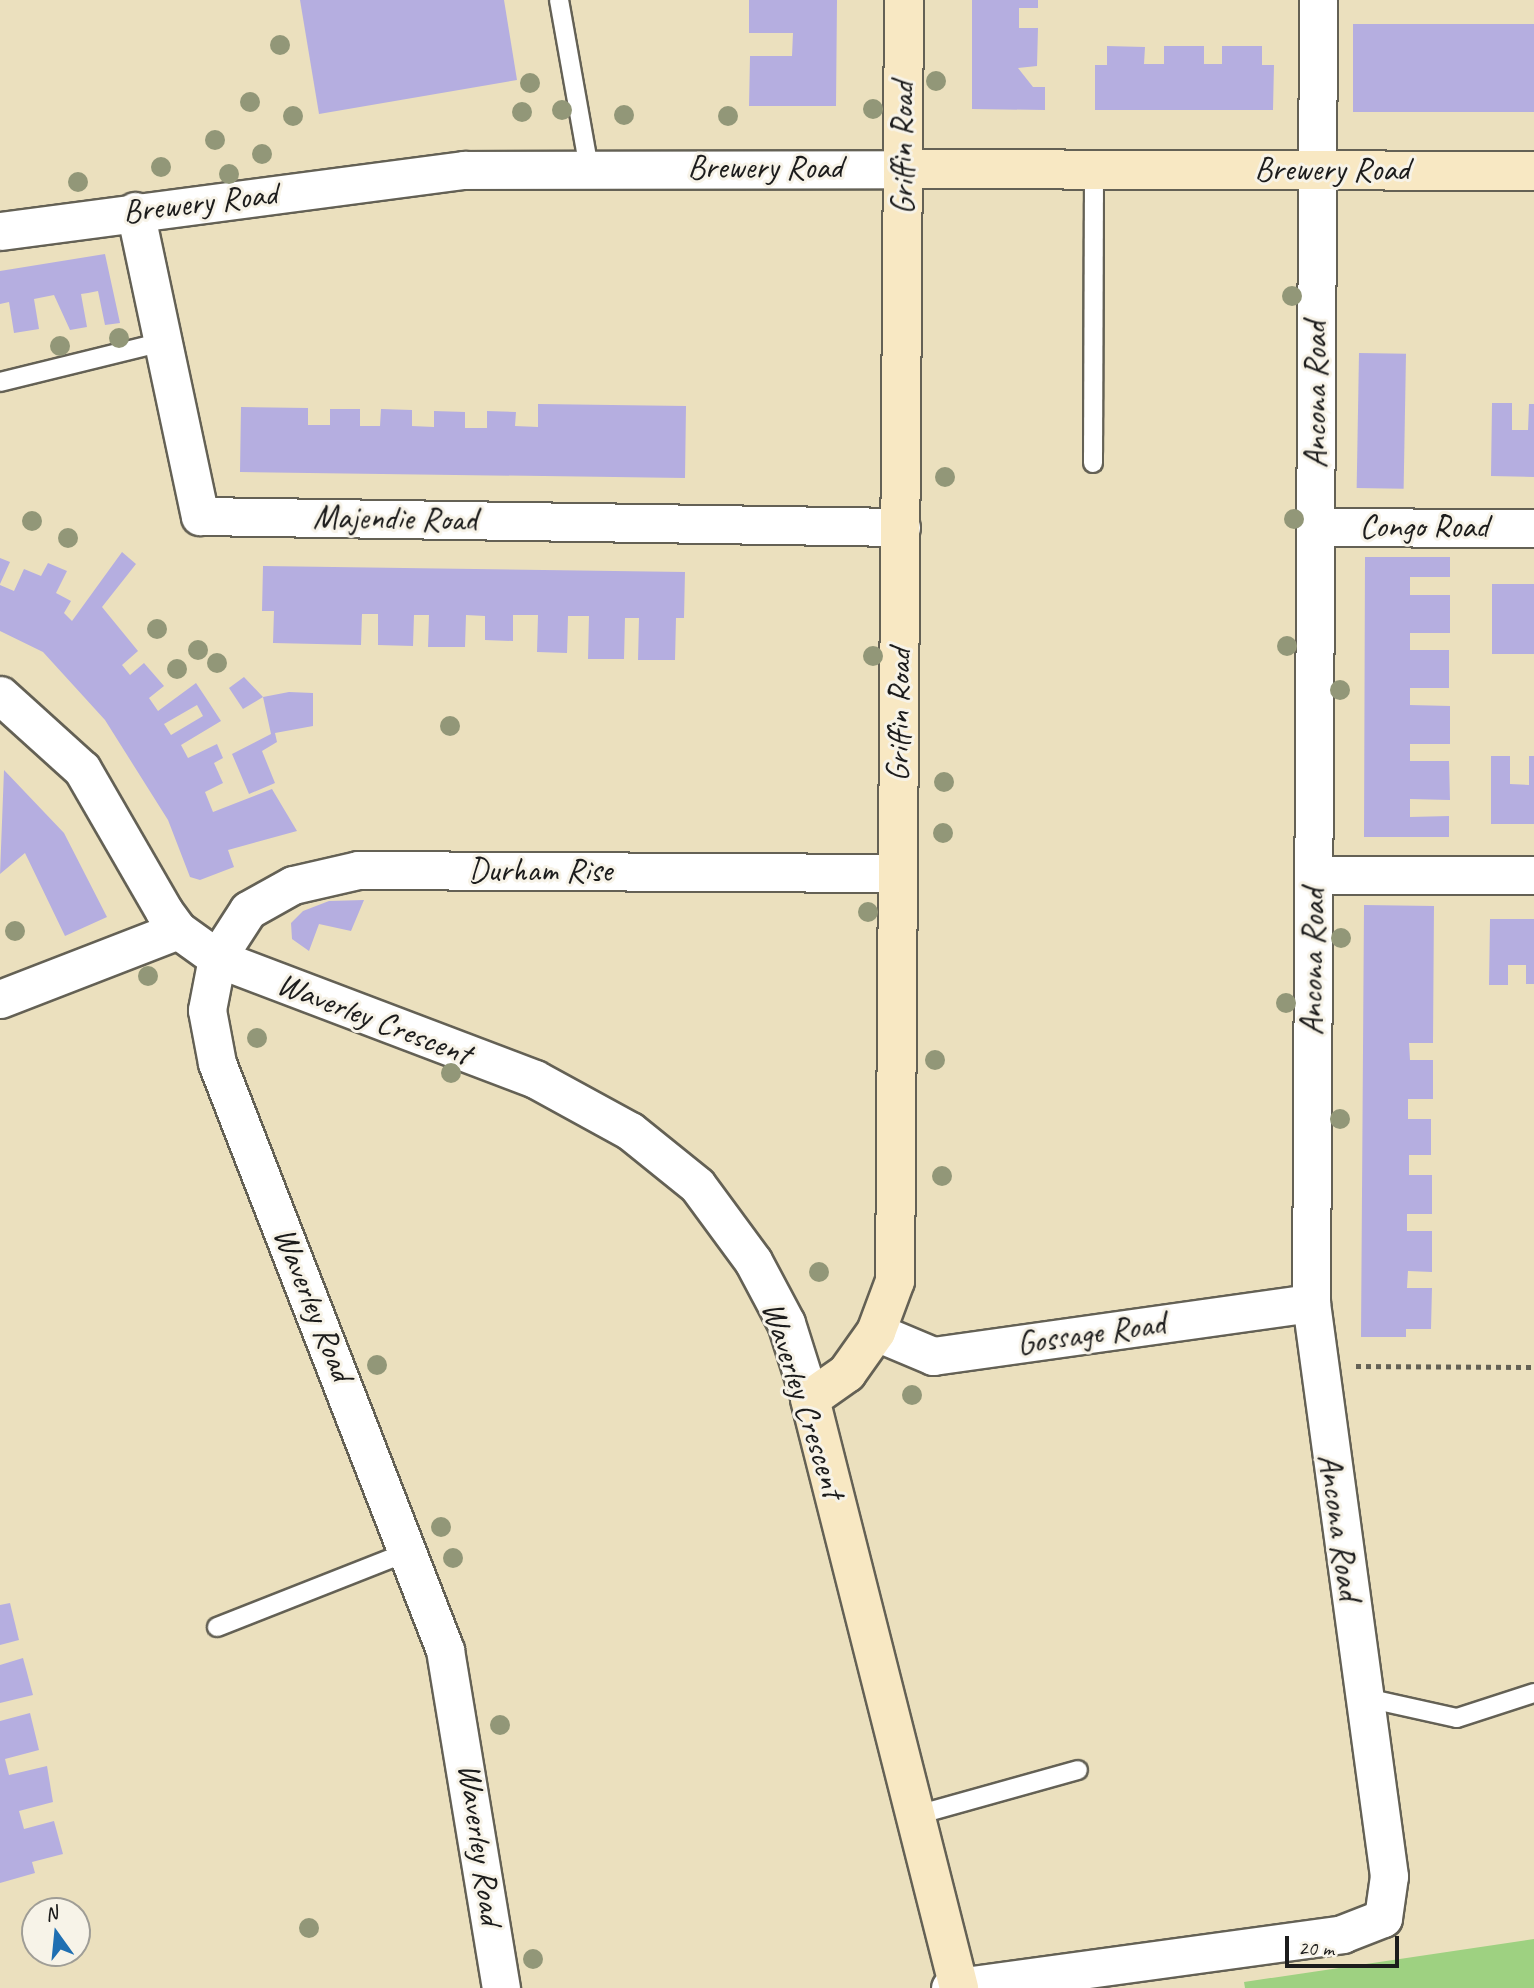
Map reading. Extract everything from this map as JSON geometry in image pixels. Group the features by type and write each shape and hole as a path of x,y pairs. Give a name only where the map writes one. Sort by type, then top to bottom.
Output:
{"street":[{"name":"Griffin Road","path":"810,1399 847,1373 876,1332 895,1281 904,0"},
{"name":"Ancona Road","path":"956,1988 1342,1934 1383,1918 1389,1876 1362,1697 1311,1303 1318,0"},
{"name":"Brewery Road","path":"0,231 135,211 464,170 589,168 1534,171"},
{"name":"Majendie Road","path":"135,211 200,516 901,527"},
{"name":"Congo Road","path":"1315,527 1534,528"},
{"path":"0,695 82,769 178,930 217,958"},
{"name":"Durham Rise","path":"217,958 248,911 293,885 358,870 897,873"},
{"path":"1315,875 1534,875"},
{"path":"0,999 178,930"},
{"name":"Waverley Crescent","path":"217,958 535,1079 630,1131 697,1185 753,1261 786,1323 810,1399 917,1815 956,1988"},
{"name":"Waverley Road","path":"217,958 207,1010 217,1063 410,1551 444,1650 463,1734 501,1988"},
{"name":"Gossage Road","path":"876,1332 933,1356 1311,1303"}],"lane":[{"path":"559,0 589,168"},
{"path":"1093,463 1094,169"},
{"path":"0,382 163,342"},
{"path":"217,1627 410,1551"},
{"path":"1362,1697 1457,1718 1534,1693"},
{"path":"917,1815 1078,1770"}],"path":[{"path":"1345,1356 1351,1366 1534,1367"}],"green space":[{"path":"1534,1939 1534,1988 1245,1988 1244,1982"}],"building":[{"path":"300,0 504,0 517,80 319,114"},
{"path":"749,0 837,0 836,106 749,106 750,56 792,56 793,33 749,33"},
{"path":"972,0 1038,0 1038,8 1019,8 1019,28 1038,28 1037,66 1018,68 1033,87 1045,87 1045,110 972,109"},
{"path":"1353,24 1534,24 1534,112 1353,112"},
{"path":"1107,46 1145,47 1144,64 1164,64 1164,46 1204,46 1204,64 1222,64 1222,46 1262,46 1262,65 1274,65 1273,110 1095,110 1095,65 1107,65"},
{"path":"105,254 120,323 105,325 98,291 81,294 87,327 70,330 54,295 34,299 39,329 14,333 9,302 0,304 0,271"},
{"path":"1359,353 1406,354 1404,489 1357,488"},
{"path":"1492,403 1512,403 1512,430 1528,430 1529,404 1534,404 1534,477 1491,476"},
{"path":"538,404 686,406 685,478 240,472 241,407 308,408 308,425 330,425 330,409 360,409 360,426 380,426 381,409 412,410 412,426 434,427 434,411 465,412 465,428 487,428 487,411 516,412 515,426 538,427"},
{"path":"122,552 136,564 102,607 138,651 122,665 130,675 144,663 164,686 149,698 158,711 196,683 221,721 181,745 188,758 217,744 223,758 214,763 223,783 205,792 213,812 272,789 297,831 228,850 234,867 200,880 190,877 168,820 105,720 43,652 0,631 0,585 14,591 24,569 41,576 48,563 67,571 56,593 71,601 64,613 72,621","holes":["197,705 203,716 171,735 164,724"]},
{"path":"1365,557 1450,557 1450,577 1410,577 1410,595 1450,595 1450,633 1410,633 1410,650 1449,650 1449,688 1410,688 1410,705 1450,706 1450,744 1410,744 1410,761 1449,761 1450,800 1410,799 1410,817 1449,816 1449,837 1364,837"},
{"path":"0,558 10,562 0,584"},
{"path":"263,566 685,572 684,618 676,618 675,660 638,660 639,618 625,618 624,659 588,659 589,616 568,616 567,653 537,652 538,615 513,615 513,641 485,640 485,616 466,615 465,647 428,647 429,615 414,615 413,646 378,645 378,614 362,614 361,645 273,643 274,611 262,611"},
{"path":"1492,584 1534,584 1534,654 1492,654"},
{"path":"244,677 263,697 243,709 229,688"},
{"path":"289,692 313,693 313,726 275,733 277,742 262,751 275,783 249,794 232,754 271,734 263,697"},
{"path":"1491,756 1510,756 1510,784 1529,785 1529,756 1534,756 1534,824 1491,824"},
{"path":"4,770 64,833 107,917 65,936 25,853 0,874"},
{"path":"364,900 351,931 319,924 309,951 292,939 291,923 303,911 329,901"},
{"path":"1364,905 1434,906 1433,1043 1409,1043 1410,1060 1433,1060 1433,1099 1408,1099 1408,1119 1431,1119 1431,1155 1409,1155 1409,1175 1432,1175 1432,1214 1407,1214 1407,1231 1432,1231 1432,1272 1408,1271 1407,1288 1432,1288 1431,1329 1406,1329 1406,1337 1361,1337"},
{"path":"1490,919 1534,919 1534,984 1526,984 1526,965 1508,965 1508,985 1489,985"},
{"path":"10,1603 19,1640 0,1645 0,1605"},
{"path":"23,1658 33,1695 0,1703 0,1665"},
{"path":"30,1713 39,1750 5,1759 9,1775 47,1766 53,1802 19,1811 24,1829 54,1821 63,1854 32,1862 35,1873 0,1883 0,1721"}]}
